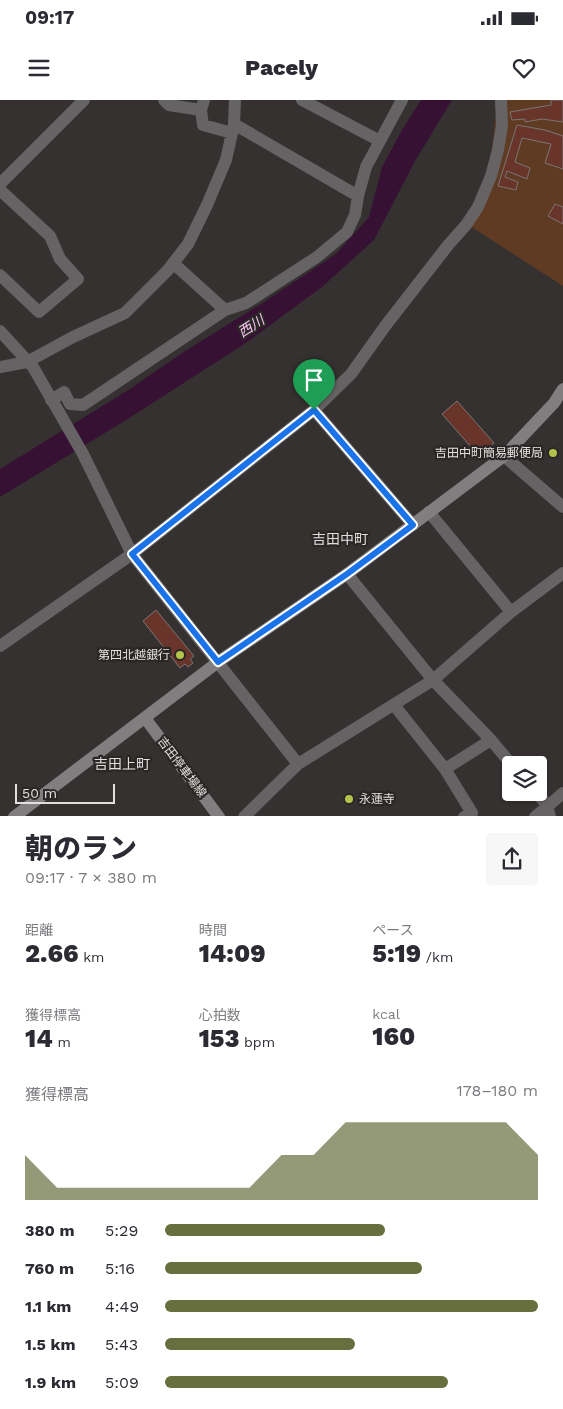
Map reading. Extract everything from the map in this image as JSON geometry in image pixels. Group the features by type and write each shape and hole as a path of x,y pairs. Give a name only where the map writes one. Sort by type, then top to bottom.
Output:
{"main road":[{"path":"14,816 218,662 347,574 504,456 554,403 563,389"},
{"name":"吉田停車場線","path":"145,718 219,816"}],"street":[{"path":"3,176 84,100"},
{"path":"164,100 169,105 202,105 203,125 233,128 358,196"},
{"path":"0,367 27,362 73,337 125,313 173,263 188,244 207,206 226,160 233,128 235,100"},
{"path":"302,100 380,141"},
{"path":"51,400 64,392 70,404 84,405 225,310 246,302 317,257 347,232 356,215 358,196 366,168 402,100"},
{"path":"0,646 132,554 314,410 351,374 386,325 466,225 478,207 491,176 498,150 502,126 501,100"},
{"path":"0,190 50,236 60,259 78,279 39,312 0,275"},
{"path":"173,263 225,310"},
{"path":"0,331 33,367 83,454 132,554 298,764"},
{"path":"314,410 413,525"},
{"path":"504,456 563,506"},
{"path":"429,512 511,612"},
{"path":"244,816 298,764 433,680 511,612 563,573"},
{"path":"347,574 433,680 504,756"},
{"path":"394,705 444,769 472,813 464,816"},
{"path":"444,769 491,740"},
{"path":"534,816 549,811 563,792"}],"shaded area":[{"path":"498,100 563,100 563,286 470,226 485,202"}],"water":[{"name":"西川","path":"421,100 452,100 415,161 374,240 322,287 243,345 126,420 0,497 0,469 130,389 182,353 261,304 336,254 369,217 382,167"}],"building":[{"path":"551,100 563,100 563,122 542,119 525,122 525,119 512,120 510,112 551,105"},
{"path":"517,125 545,130 563,136 563,169 545,163 551,144 522,138 515,162 530,168 527,179 507,171 505,177 518,182 516,190 498,186"},
{"path":"555,204 563,207 563,224 548,216"},
{"path":"457,401 494,443 479,456 442,414"},
{"path":"156,610 194,656 190,659 193,663 188,667 185,664 180,668 143,621"}],"place":[{"name":"吉田中町簡易郵便局","path":"553,453"},
{"name":"第四北越銀行","path":"180,655"},
{"name":"永蓮寺","path":"349,799"}],"district":[{"name":"吉田中町","path":"340,539"},
{"name":"吉田上町","path":"122,764"}],"route":[{"path":"314,410 413,525 347,574 218,662 132,554 314,410"}]}
